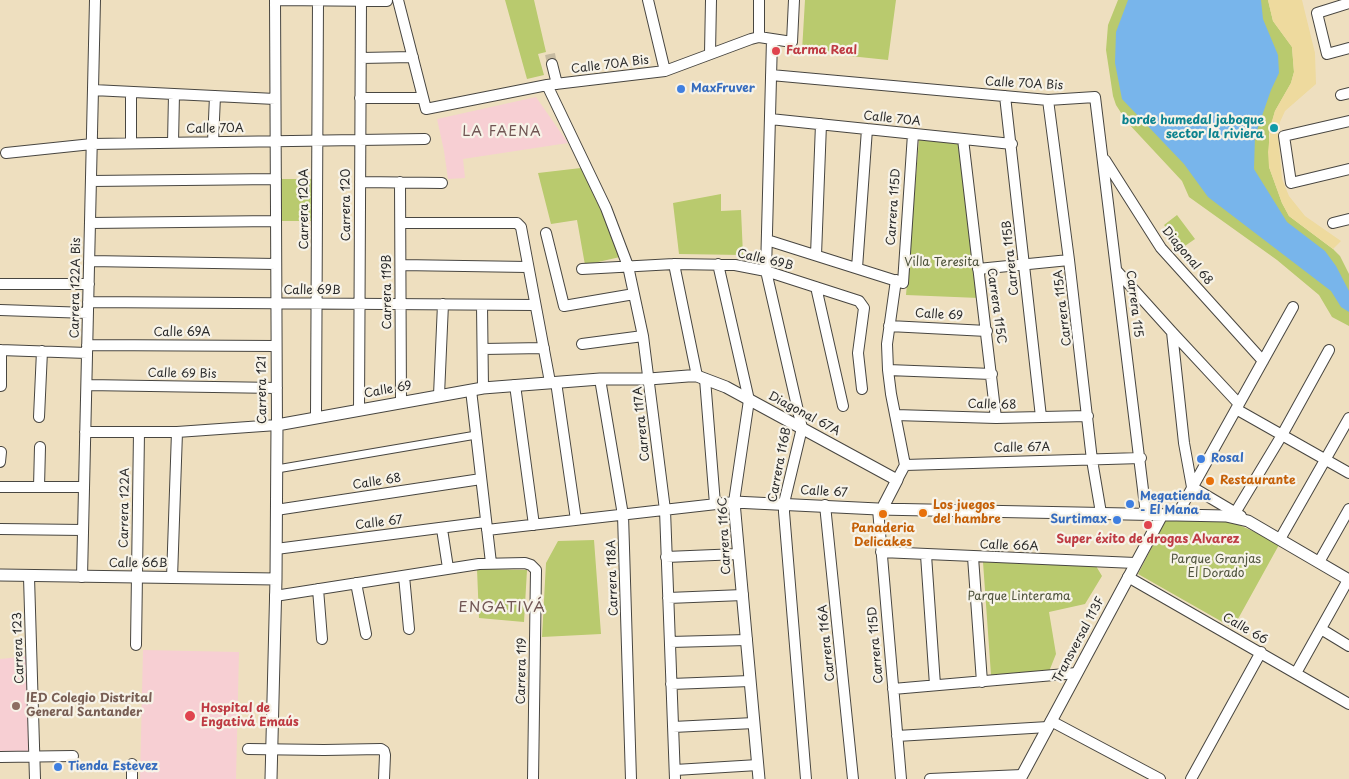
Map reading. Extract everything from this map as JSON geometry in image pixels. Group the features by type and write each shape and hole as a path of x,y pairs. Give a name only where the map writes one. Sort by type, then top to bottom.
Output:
{"street":[{"name":"Carrera 122A Bis","path":"82,577 96,0"},
{"path":"275,0 387,1"},
{"name":"Carrera 121","path":"271,779 276,579 277,425 275,0"},
{"name":"Carrera 120A","path":"316,418 318,0"},
{"path":"360,98 423,98 398,0"},
{"path":"648,0 665,71"},
{"path":"710,0 710,53"},
{"path":"759,0 759,37"},
{"name":"Calle 70A Bis","path":"423,98 426,109 552,85 665,71 742,41 759,37 792,42 794,0"},
{"name":"Carrera 120","path":"359,410 361,1"},
{"path":"1349,3 1317,13 1327,54 1349,48"},
{"name":"Carrera 116B","path":"772,39 766,271 802,428 784,503 806,779"},
{"path":"361,58 412,57"},
{"name":"Carrera 117A","path":"552,64 552,85 606,208 628,266 643,336 665,510 675,774"},
{"name":"Calle 70A Bis","path":"771,75 1048,100 1095,97"},
{"path":"93,90 275,99"},
{"path":"131,92 131,143"},
{"path":"173,142 174,94"},
{"path":"213,142 216,96"},
{"name":"Carrera 115B","path":"1006,96 1041,417"},
{"name":"Carrera 115","path":"1095,97 1141,458 1146,514"},
{"name":"Carrera 115A","path":"1048,100 1092,460 1101,514"},
{"name":"Calle 70A","path":"770,119 1012,144"},
{"path":"1349,122 1284,136 1290,183 1349,169"},
{"path":"816,255 821,124"},
{"path":"857,268 867,129"},
{"name":"Carrera 115D","path":"905,465 888,370 887,344 899,281 913,134"},
{"name":"Calle 70A","path":"6,154 92,144 425,139"},
{"name":"Carrera 115C","path":"963,139 996,418"},
{"name":"Diagonal 68","path":"1103,157 1161,248 1263,361"},
{"path":"91,181 276,179"},
{"path":"360,182 442,183"},
{"name":"Carrera 119B","path":"400,182 401,402"},
{"path":"1333,223 1349,219"},
{"path":"90,223 276,221"},
{"path":"401,223 518,223 522,230 527,267 553,382 576,520"},
{"path":"546,233 564,306 634,294"},
{"path":"767,240 899,281"},
{"path":"978,269 1069,260"},
{"path":"89,261 276,264"},
{"path":"674,264 701,378 715,504"},
{"name":"Calle 69B","path":"582,269 674,264 735,265 766,271 859,301 863,304 864,308 858,353 862,389"},
{"name":"Carrera 116C","path":"718,264 749,400 734,502 759,779"},
{"path":"401,265 527,267"},
{"path":"1117,271 1238,406 1282,436 1349,473"},
{"path":"0,284 89,284"},
{"path":"816,287 843,406"},
{"name":"Calle 69B","path":"0,310 276,304 535,305"},
{"path":"439,395 443,304"},
{"path":"482,305 483,388"},
{"path":"1177,515 1294,307"},
{"name":"Calle 69","path":"889,326 987,331"},
{"path":"1172,332 1184,443 1192,487 1349,580 1296,673"},
{"path":"582,344 643,336"},
{"name":"Calle 69A","path":"1,350 42,351 276,346"},
{"path":"483,349 544,348"},
{"path":"1,350 1,386"},
{"path":"1235,513 1282,436 1329,350"},
{"path":"39,417 42,351"},
{"path":"888,370 992,374"},
{"name":"Calle 69","path":"85,432 177,432 277,425 483,388 600,378 649,379 688,376 701,378"},
{"name":"Carrera 118A","path":"600,378 623,515 631,779"},
{"name":"Diagonal 67A","path":"701,378 749,400 897,480"},
{"name":"Calle 69 Bis","path":"86,385 277,388"},
{"path":"515,385 534,525"},
{"path":"275,596 448,568 491,563 471,390"},
{"name":"Calle 68","path":"896,415 996,418 1088,416"},
{"path":"1280,539 1349,418"},
{"name":"Carrera 122A","path":"136,645 139,432"},
{"path":"172,578 177,432"},
{"path":"276,469 476,436"},
{"path":"39,487 40,447"},
{"path":"0,462 1,452"},
{"name":"Calle 67A","path":"905,465 1141,458"},
{"path":"880,509 905,465"},
{"name":"Calle 68","path":"276,510 481,479"},
{"path":"0,487 84,487"},
{"name":"Calle 67","path":"276,549 442,529 534,525 734,502 880,509 1162,514"},
{"name":"Carrera 116A","path":"826,505 853,779"},
{"name":"Carrera 115D","path":"880,509 901,779"},
{"path":"1318,562 1349,510"},
{"path":"1162,514 1226,516 1248,521"},
{"name":"Transversal 113F","path":"1021,777 1162,514"},
{"path":"0,529 83,530"},
{"path":"442,529 448,568"},
{"name":"Calle 66A","path":"882,552 1135,564"},
{"path":"666,557 739,554"},
{"path":"926,555 935,685"},
{"path":"973,557 982,682"},
{"name":"Carrera 119","path":"491,563 525,563 536,570 533,779"},
{"name":"Calle 66B","path":"0,575 29,577 276,579"},
{"path":"404,576 409,628"},
{"name":"Carrera 123","path":"29,577 35,779"},
{"name":"Calle 66","path":"1128,577 1349,704"},
{"path":"356,584 366,634"},
{"path":"318,590 322,639"},
{"path":"668,598 743,595"},
{"path":"1321,629 1349,646"},
{"path":"670,642 747,640"},
{"path":"1191,779 1261,652"},
{"path":"893,689 1077,672"},
{"path":"671,684 750,681"},
{"path":"673,727 754,723"},
{"path":"897,736 1049,724 1160,779"},
{"path":"248,749 381,749 386,755 384,779"},
{"path":"0,757 73,756"},
{"path":"132,764 132,779"},
{"path":"675,774 758,765"},
{"path":"930,779 1021,777"}],"shaded area":[{"path":"536,97 568,143 463,159 465,178 448,179 437,119"},
{"name":"Hospital de Engativá Emaús","path":"143,650 239,652 236,779 140,779"},
{"name":"IED Colegio Distrital General Santander","path":"30,656 33,752 0,752 0,659"}],"green space":[{"path":"505,0 534,0 546,52 538,54 544,75 527,79"},
{"path":"805,0 896,0 888,60 802,51"},
{"path":"1118,0 1268,0 1273,21 1292,47 1294,72 1291,83 1275,111 1269,134 1269,167 1282,203 1289,216 1340,256 1349,274 1349,326 1332,317 1319,295 1277,260 1189,197 1182,181 1127,122 1116,105 1113,96 1106,50 1108,25"},
{"name":"Villa Teresita","path":"919,140 961,144 979,298 906,295"},
{"path":"581,168 620,257 585,265 577,220 551,224 538,173"},
{"path":"276,179 318,179 317,221 276,221"},
{"path":"721,194 721,211 741,210 743,255 679,254 673,203"},
{"path":"1177,215 1195,239 1182,248 1164,225"},
{"name":"Parque Granjas El Dorado","path":"1167,518 1189,521 1232,522 1280,543 1233,628 1138,574"},
{"path":"594,540 601,634 542,637 546,563 558,541"},
{"name":"Parque Linterama","path":"983,562 1096,566 1102,576 1085,604 1049,612 1056,654 1048,674 991,675"},
{"path":"477,569 527,570 524,622 479,618"}],"sand":[{"name":"borde humedal jaboque sector la riviera","path":"1268,0 1302,0 1315,53 1316,84 1285,111 1280,122 1278,133 1282,179 1289,196 1305,216 1341,241 1333,249 1289,216 1282,203 1269,167 1268,152 1271,124 1275,111 1291,83 1294,72 1292,47 1273,21"}],"water":[{"path":"1128,0 1261,0 1263,19 1278,55 1279,73 1255,136 1254,169 1287,222 1325,251 1336,266 1349,291 1349,312 1341,307 1331,291 1208,197 1184,164 1122,99 1115,63 1116,32"}],"tunnel":[{"path":"550,54 552,64"}],"place":[{"name":"Farma Real","path":"776,51"},
{"name":"MaxFruver","path":"681,89"},
{"name":"borde humedal jaboque sector la riviera","path":"1274,128"},
{"name":"Rosal","path":"1201,459"},
{"name":"Restaurante","path":"1210,481"},
{"name":"Megatienda - El Mana","path":"1130,504"},
{"name":"Los juegos del hambre","path":"923,513"},
{"name":"Panaderia Delicakes","path":"883,514"},
{"name":"Surtimax","path":"1117,520"},
{"name":"Super éxito de drogas Alvarez","path":"1148,525"},
{"name":"IED Colegio Distrital General Santander","path":"16,706"},
{"name":"Hospital de Engativá Emaús","path":"190,716"},
{"name":"Tienda Estevez","path":"58,767"}],"district":[{"name":"LA FAENA","path":"502,132"},
{"name":"ENGATIVÁ","path":"502,608"}]}
